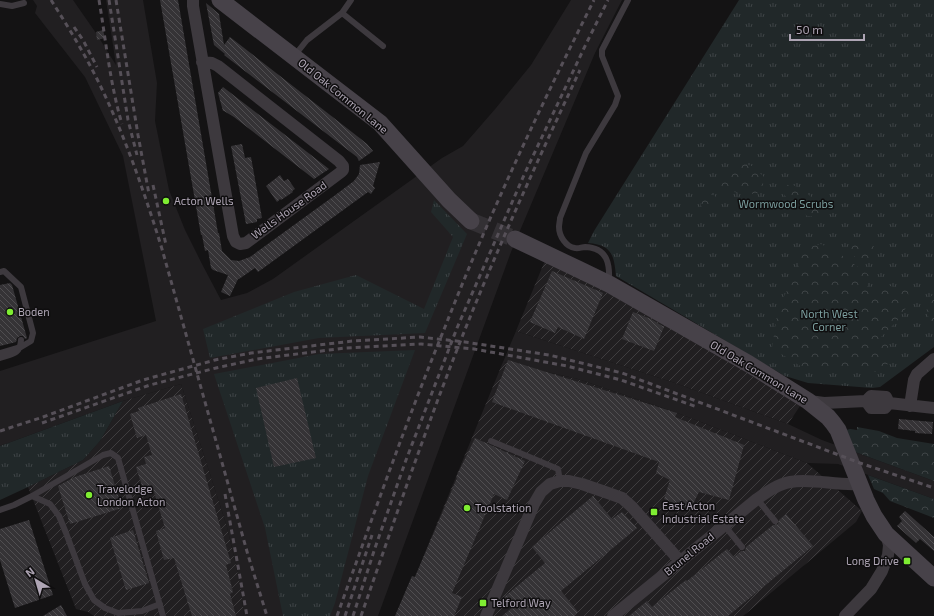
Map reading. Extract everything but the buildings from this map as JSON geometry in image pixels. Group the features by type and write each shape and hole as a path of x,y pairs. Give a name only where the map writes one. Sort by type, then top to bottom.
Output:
{"street":[{"name":"Wells House Road","path":"193,0 202,62 233,236 236,242 242,244 246,243 341,172 343,170 343,166 339,161 218,66 212,63 202,62"},
{"name":"Old Oak Common Lane","path":"220,0 380,123 449,200 471,221"},
{"name":"Old Oak Common Lane","path":"514,239 609,284 749,364 808,401 828,416 838,430 874,516 886,534 934,578"},
{"path":"910,406 914,380 917,374 934,359"},
{"path":"808,401 824,403 866,401 872,408 885,408 889,403 934,408"},
{"name":"Brunel Road","path":"613,616 756,499 776,487 789,482 808,480 852,485 860,484"},
{"path":"486,616 534,504 541,492 550,484 560,481 569,481 582,484 622,498 632,507 680,561"},
{"path":"845,616 871,589 882,571 888,555 889,545 886,534"}],"lane":[{"path":"294,57 306,40 342,13 351,0"},
{"path":"609,284 609,264 602,253 586,247 576,248 569,246 560,233 559,227 560,218 586,153 616,105 618,96 602,56 602,50 628,0"},
{"path":"0,4 12,6 24,3"},
{"path":"342,13 383,46"},
{"path":"0,272 4,271 21,287 34,333 31,341 0,353"},
{"path":"0,358 16,353 21,344"},
{"path":"492,441 558,469 560,481"},
{"path":"0,510 32,496 103,455 111,453 118,458 163,616"},
{"path":"32,496 50,504 59,516 85,584 94,600 105,608 118,613 142,611 160,604"},
{"path":"756,499 775,521"},
{"path":"724,525 742,547"}],"shaded area":[{"path":"33,0 73,0 116,65 106,0 143,0 157,83 155,121 169,190 185,230 221,300 247,293 273,279 442,158 463,146 531,65 571,0 622,0 595,53 511,252 378,616 244,616 240,583 227,527 181,384 123,401 0,446 0,371 156,321 123,156 85,77 35,13 37,6"},
{"path":"546,258 802,403 788,424 675,383 516,331"},
{"path":"516,331 675,383 788,424 822,440 934,481 934,499 838,464 807,463 680,414 578,379 503,362"},
{"path":"503,362 578,379 680,414 807,463 862,511 856,522 743,616 399,616"},
{"path":"181,384 227,527 240,583 244,616 94,616 88,612 76,609 28,487 83,460 100,441 123,401"}],"green space":[{"name":"Wormwood Scrubs","path":"739,0 934,0 934,347 880,387 872,388 808,383 785,376 616,276 613,257 610,252 602,246 588,243 594,231"},
{"path":"741,163 752,166 764,177 761,193 739,193 719,185 718,179 720,175 732,165"},
{"path":"791,184 824,206 824,213 819,217 807,216 782,192 784,186"},
{"path":"710,193 715,196 717,200 713,207 706,211 701,206 700,201 705,195"},
{"path":"434,200 467,234 425,333 319,338 210,358 203,329 294,292 356,275 424,309 453,237 431,212"},
{"path":"860,241 872,242 876,253 873,261 864,263 851,254 850,247"},
{"name":"North West Corner","path":"821,244 840,254 869,275 867,287 890,286 908,291 910,302 897,321 879,339 888,346 890,362 879,372 805,369 772,348 778,309 794,276 804,248"},
{"path":"934,294 934,324 929,320 925,301"},
{"path":"415,350 368,476 335,603 330,616 283,616 265,528 214,374 319,354"},
{"path":"123,401 100,441 83,460 0,500 0,446"},
{"path":"857,427 879,431 897,438 934,444 934,481 855,452 846,430 857,430"},
{"path":"868,475 934,499 934,518 890,501 883,493 874,489"}],"tunnel":[{"path":"471,221 515,239"}],"railway":[{"path":"51,0 75,38 107,99 141,184 162,249 248,555 267,616"},
{"path":"99,0 111,78 122,124"},
{"path":"109,0 128,120 137,155"},
{"path":"116,0 149,194"},
{"path":"337,616 403,435 479,244 554,80 594,0"},
{"path":"353,616 406,460 457,328 524,175 608,0"},
{"path":"74,27 83,40 97,67"},
{"path":"361,616 417,456 468,323 514,214 580,70"},
{"path":"153,185 166,245"},
{"path":"0,431 43,417 143,380 215,360 251,353 353,341 420,337 465,342 549,355 622,373 860,463 934,488"},
{"path":"42,423 150,385 257,359 345,348 421,344 474,349 567,366 621,380 697,407"},
{"path":"225,494 247,616"},
{"path":"345,616 372,535"}],"place":[{"name":"Acton Wells","path":"166,201"},
{"name":"Boden","path":"10,312"},
{"name":"Travelodge London Acton","path":"89,495"},
{"name":"Toolstation","path":"467,508"},
{"name":"East Acton Industrial Estate","path":"654,512"},
{"name":"Long Drive","path":"907,561"},
{"name":"Telford Way","path":"483,603"}]}
